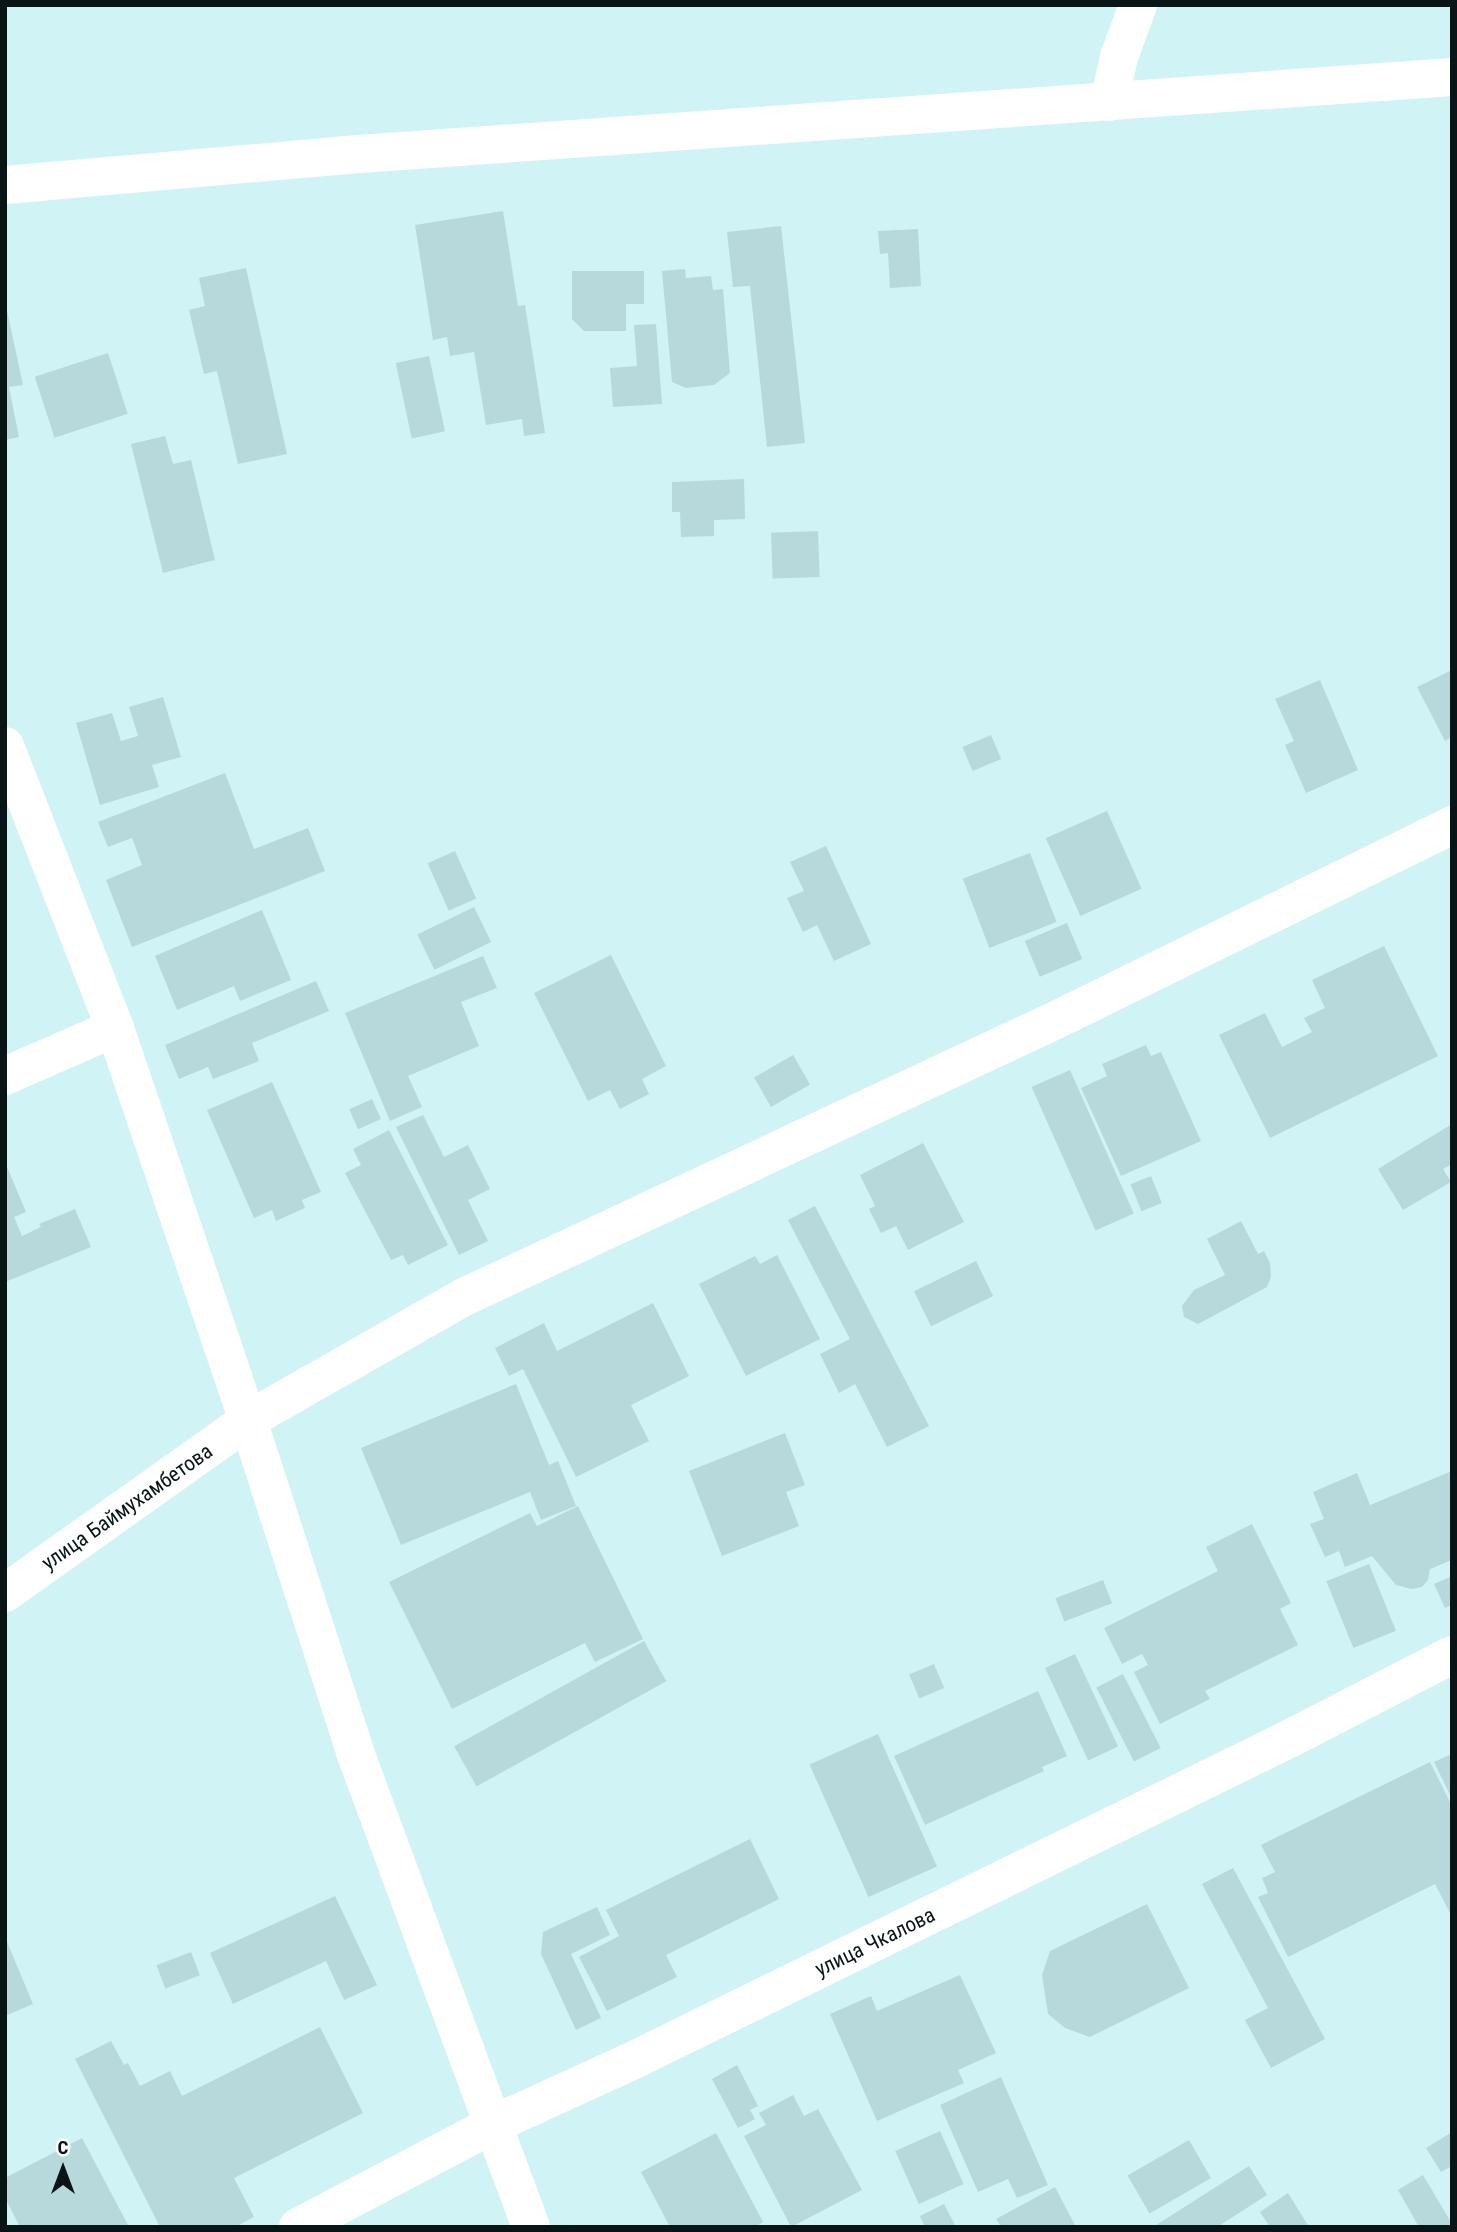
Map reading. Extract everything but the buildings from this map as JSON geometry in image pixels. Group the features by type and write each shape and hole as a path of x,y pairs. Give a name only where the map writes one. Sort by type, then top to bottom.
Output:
{"street":[{"path":"1109,102 1119,57 1138,5"},
{"path":"5,185 359,154 1452,77"},
{"path":"5,746 115,1028 248,1420 355,1752 531,2227"},
{"name":"улица Баймухамбетова","path":"5,1593 248,1420 464,1297 1054,1021 1452,825"},
{"path":"5,1076 115,1028"},
{"name":"улица Чкалова","path":"298,2227 492,2125 636,2059 1289,1739 1452,1655"}]}
